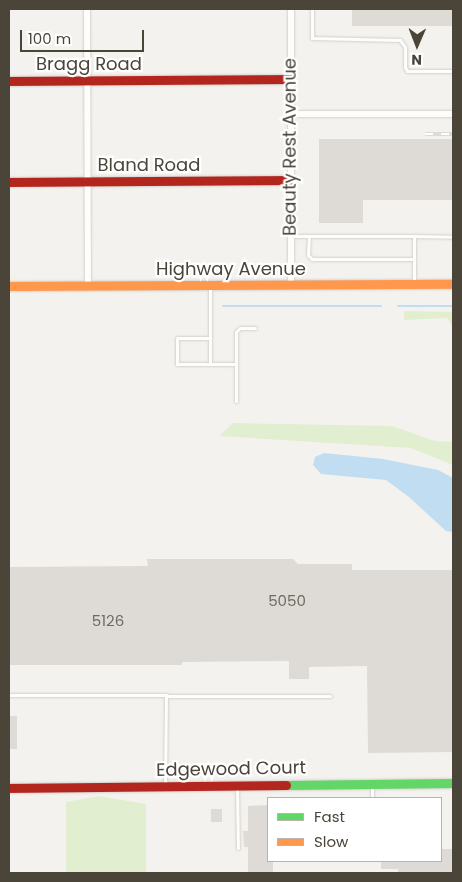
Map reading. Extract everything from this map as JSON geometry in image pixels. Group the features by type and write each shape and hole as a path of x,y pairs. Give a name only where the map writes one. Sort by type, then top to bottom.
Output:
{"street":[{"path":"87,9 88,286"},
{"name":"Beauty Rest Avenue","path":"290,9 290,285"},
{"name":"Bragg Road","path":"9,81 290,79"},
{"path":"290,114 453,114"},
{"name":"Bland Road","path":"9,182 290,180"},
{"name":"Highway Avenue","path":"9,286 453,284"},
{"name":"Edgewood Court","path":"9,788 453,783"}],"lane":[{"path":"312,9 312,38 400,40 405,47 405,67 407,71 453,71"},
{"path":"290,236 453,237"},
{"path":"309,236 308,255 312,259 414,259"},
{"path":"414,236 414,284"},
{"path":"210,284 210,364"},
{"path":"236,401 236,332 240,328 254,328"},
{"path":"210,338 177,338 178,364 236,364"},
{"path":"9,695 330,696"},
{"path":"166,696 166,786"},
{"path":"372,784 372,797"},
{"path":"236,786 238,848"}],"green space":[{"path":"404,311 453,312 453,327 447,318 404,320"},
{"path":"233,423 392,426 435,441 453,442 453,465 411,448 219,436"},
{"path":"99,796 146,804 146,873 66,873 66,802"}],"water":[{"path":"324,453 383,459 438,470 453,478 453,532 446,531 409,497 386,480 321,474 313,465 315,457"}],"building":[{"path":"352,9 453,9 453,26 352,26"},
{"path":"319,139 453,139 453,200 363,200 363,223 319,223"},
{"path":"147,559 293,559 298,564 352,564 352,570 453,570 453,752 368,753 367,666 309,667 309,679 289,679 289,661 182,662 182,665 9,665 9,567 148,566"},
{"path":"9,716 17,716 17,749 9,749"},
{"path":"267,805 267,862 273,862 273,873 248,873 248,847 244,847 243,831 248,831 248,806"},
{"path":"211,809 222,809 222,822 211,822"},
{"path":"442,849 453,849 453,873 398,873 398,869 381,869 381,862 442,862"}],"waterway":[{"path":"223,306 381,306"},
{"path":"398,306 453,306"}],"railway":[{"path":"425,134 453,134"}],"traffic: fast":[{"path":"286,785 453,783"}],"traffic: slow":[{"path":"9,286 453,284"}],"traffic: jam":[{"path":"9,81 290,79"},
{"path":"9,182 290,180"},
{"path":"9,788 286,785"}]}
